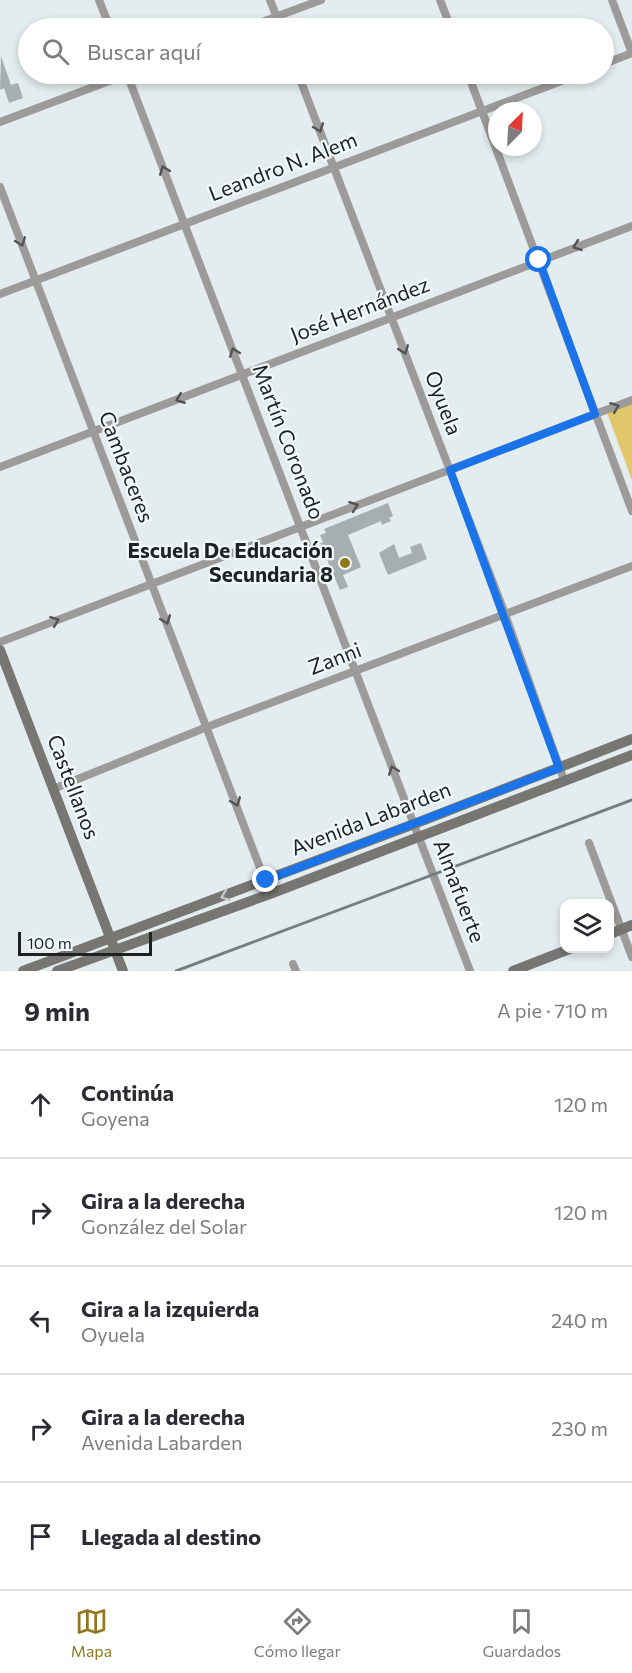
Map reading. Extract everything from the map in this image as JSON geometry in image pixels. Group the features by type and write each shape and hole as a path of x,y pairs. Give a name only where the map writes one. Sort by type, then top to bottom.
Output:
{"street":[{"path":"99,0 106,18"},
{"path":"270,0 276,17 321,0"},
{"path":"440,0 447,18"},
{"path":"612,0 632,53 614,60"},
{"path":"0,122 101,84"},
{"name":"Martín Coronado","path":"131,84 414,824"},
{"name":"Oyuela","path":"302,84 505,614 564,780"},
{"path":"472,84 632,511"},
{"name":"Leandro N. Alem","path":"0,294 554,84"},
{"name":"Cambaceres","path":"0,187 270,894"},
{"name":"José Hernández","path":"0,467 632,226"},
{"path":"0,642 632,400"},
{"name":"Zanni","path":"53,789 207,727 632,566"},
{"name":"Castellanos","path":"0,650 123,971"},
{"name":"Avenida Labarden","path":"57,971 113,944 266,880 632,739"},
{"name":"Avenida Labarden","path":"22,971 270,894 632,755"},
{"name":"Almafuerte","path":"414,824 470,971"},
{"path":"589,843 632,957"},
{"path":"614,932 632,925"},
{"path":"513,971 560,953"}],"shaded area":[{"path":"632,400 632,480 606,410"}],"building":[{"path":"1,56 11,85 18,83 23,98 9,103 4,88 0,90"},
{"path":"388,503 393,516 389,518 391,521 382,525 381,521 348,535 361,567 343,575 348,587 340,590 320,543 323,542 320,535 326,533 324,529"},
{"path":"421,543 427,559 388,575 379,553 394,544 399,558 412,553 410,547"}],"railway":[{"path":"176,971 632,800"}],"place":[{"name":"Escuela De Educación Secundaria 8","path":"345,563"}],"route":[{"path":"266,880 559,768 505,614 450,470 595,414 539,260"}]}
